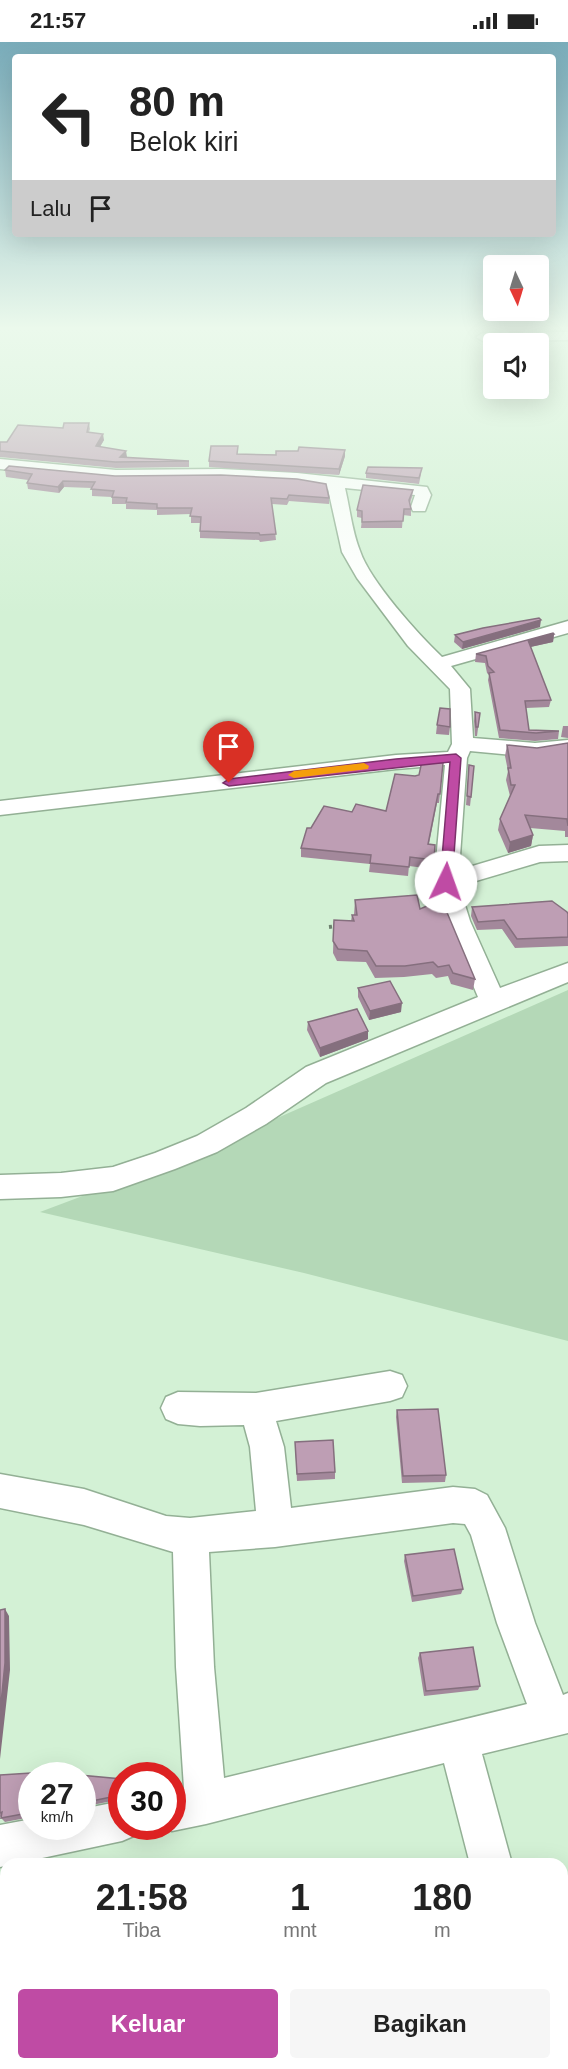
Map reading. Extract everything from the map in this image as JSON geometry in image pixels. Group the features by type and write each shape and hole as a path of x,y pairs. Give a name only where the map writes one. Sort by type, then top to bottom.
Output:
{"street":[{"path":"0,464 117,475 233,475 297,478 330,483 349,482 421,491 423,493 419,507"},
{"path":"330,483 336,486 351,552 366,578 416,642 460,689 459,751 446,882 458,921 493,1000"},
{"path":"438,664 568,627"},
{"path":"0,808 76,801 396,762 459,751 535,750 568,746"},
{"path":"446,882 539,854 568,853"},
{"path":"0,1187 62,1185 113,1179 165,1161 207,1144 256,1116 316,1075 493,1000 568,972"},
{"path":"178,1408 256,1409 390,1386"},
{"path":"256,1409 267,1447 275,1528"},
{"path":"0,1491 84,1508 166,1534 190,1536 275,1528 453,1505 476,1507 487,1528 516,1623 560,1715 189,1807 195,1667 190,1536"},
{"path":"458,1740 489,1858"},
{"path":"0,1846 108,1824"}],"path":[{"path":"329,927 340,926"}],"green space":[{"path":"568,990 568,1341 304,1273 40,1212 202,1151"}],"building":[{"path":"18,425 63,428 64,425 89,425 87,432 103,434 96,446 126,451 120,457 189,461 115,462 0,451 0,442 7,442"},
{"path":"211,446 238,446 237,454 276,455 276,451 298,451 299,447 345,450 339,469 209,461"},
{"path":"9,466 115,476 221,475 297,479 326,484 329,498 289,495 287,499 271,498 276,534 200,531 201,517 190,516 192,508 157,508 157,504 126,502 127,498 112,497 114,491 91,489 95,482 63,481 58,487 27,483 32,474 5,470"},
{"path":"368,467 422,468 419,478 366,473"},
{"path":"363,485 413,490 409,500 411,509 404,509 403,521 362,522 362,511 357,510"},
{"path":"539,618 541,620 463,642 455,635 483,628"},
{"path":"553,633 528,640 551,700 525,701 529,730 559,731 536,733 500,730 489,673 494,672 488,666 486,656 476,654"},
{"path":"440,708 450,709 450,727 437,725"},
{"path":"475,712 480,713 478,727 476,727"},
{"path":"568,743 568,826 567,819 525,815 533,835 510,842 500,819 515,785 511,785 507,745 537,748"},
{"path":"422,761 443,763 440,794 438,794 428,844 435,845 434,860 410,857 409,867 370,863 371,855 301,848 307,828 311,828 324,806 352,812 356,804 386,811 395,774 419,775"},
{"path":"469,765 474,766 471,797 467,796"},
{"path":"417,895 420,909 434,903 443,903 475,979 453,973 449,965 438,967 433,962 405,966 376,966 367,951 338,949 333,941 334,920 354,921 352,915 357,915 355,900"},
{"path":"552,901 568,914 568,937 517,939 504,920 478,922 472,907"},
{"path":"390,981 402,1003 370,1011 358,988"},
{"path":"357,1009 368,1031 320,1048 308,1022"},
{"path":"438,1409 446,1475 403,1476 397,1410"},
{"path":"333,1440 335,1472 297,1474 295,1442"},
{"path":"454,1549 463,1589 413,1596 405,1555"},
{"path":"5,1609 5,1663 0,1713 0,1610"},
{"path":"473,1647 480,1686 426,1691 420,1653"},
{"path":"18,1774 18,1815 1,1818 0,1775"},
{"path":"96,1777 108,1778 108,1798 96,1800"}],"slow traffic":[{"path":"294,775 364,766"}],"route":[{"path":"229,783 396,762 456,758 446,882"}]}
